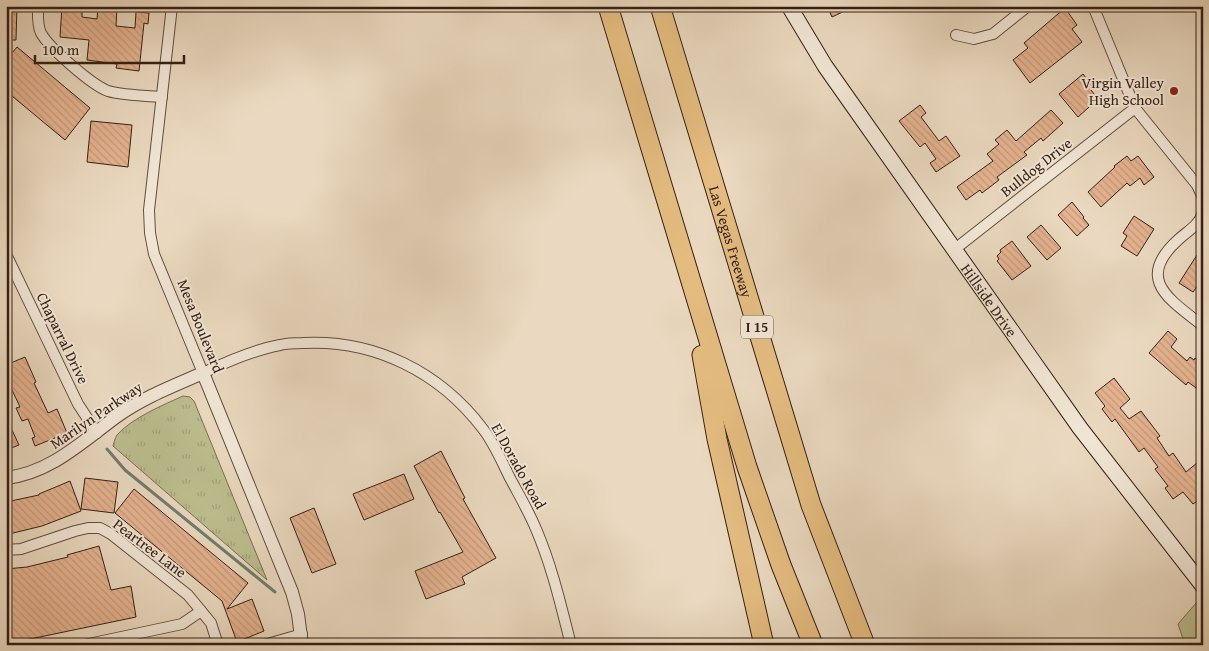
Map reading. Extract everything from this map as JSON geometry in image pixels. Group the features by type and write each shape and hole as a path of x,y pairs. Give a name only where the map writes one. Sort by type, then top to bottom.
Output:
{"highway":[{"path":"608,6 747,468 813,645"},
{"name":"Las Vegas Freeway","path":"660,6 811,505 865,645"},
{"path":"687,268 718,439 764,645"}],"main road":[{"name":"Hillside Drive","path":"789,6 825,66 1080,428 1203,586"}],"street":[{"path":"38,6 40,32 51,45 94,84 109,91 162,98"},
{"name":"Mesa Boulevard","path":"172,6 149,210 150,233 154,254 289,584 298,614 302,639"},
{"path":"956,35 974,39 993,34 1028,6"},
{"path":"1093,6 1135,108 1197,185 1203,198"},
{"name":"Bulldog Drive","path":"955,249 1135,108"},
{"path":"1203,213 1193,229 1167,251 1160,264 1157,277 1161,289 1170,300 1203,326"},
{"name":"Chaparral Drive","path":"6,254 78,404 97,432"},
{"name":"El Dorado Road","path":"203,373 243,354 282,344 320,342 355,346 386,354 412,366 436,382 456,398 484,430 506,469 536,528 553,576 571,645"},
{"name":"Marilyn Parkway","path":"6,478 20,477 52,464 116,417 155,394 203,373"},
{"name":"Peartree Lane","path":"6,550 21,549 75,531 100,528 111,534 188,595 211,623 219,645"},
{"path":"84,645 182,624 201,611"},
{"path":"264,645 302,639"}],"green space":[{"path":"183,396 190,397 194,401 267,580 113,446 117,435 131,423 148,412"},
{"path":"1197,602 1203,611 1203,645 1185,645 1178,624"}],"building":[{"path":"6,6 17,6 16,40 6,40"},
{"path":"62,6 82,6 82,17 97,19 98,6 117,6 116,26 135,28 136,12 149,13 148,24 144,23 139,71 116,68 117,64 87,60 89,40 60,37"},
{"path":"827,6 855,6 832,17"},
{"path":"1065,8 1077,25 1072,29 1082,42 1030,83 1013,60 1028,48 1024,43"},
{"path":"17,47 90,108 65,140 6,91 6,60"},
{"path":"1083,74 1094,88 1091,90 1098,99 1078,117 1059,94"},
{"path":"920,105 926,113 921,117 939,141 946,136 960,156 936,172 930,163 936,159 925,143 920,147 899,121"},
{"path":"1051,110 1063,123 1043,141 1041,138 1024,152 1027,155 997,177 999,180 982,193 980,190 966,200 957,187 993,161 987,154 999,144 995,140 1007,130 1016,141"},
{"path":"91,121 132,125 128,167 87,162"},
{"path":"1127,156 1131,161 1138,156 1154,177 1144,185 1140,178 1130,186 1127,183 1101,207 1088,192"},
{"path":"1072,202 1089,225 1077,236 1058,215"},
{"path":"1134,216 1154,229 1137,256 1121,246 1127,236 1123,233"},
{"path":"1041,225 1061,248 1047,260 1027,237"},
{"path":"1012,241 1031,266 1012,280 997,261 999,259 997,256 1001,252 1000,250"},
{"path":"1197,255 1203,258 1203,278 1193,292 1179,283"},
{"path":"1168,331 1177,339 1171,347 1187,361 1190,357 1203,364 1203,393 1188,382 1186,385 1149,353"},
{"path":"25,357 36,382 34,383 48,413 57,409 67,433 35,446 32,438 35,437 28,419 22,421 16,408 20,407 7,379 11,377 6,365"},
{"path":"1114,378 1130,399 1120,408 1129,419 1141,411 1160,436 1157,438 1169,456 1173,453 1186,472 1197,463 1203,471 1203,497 1193,504 1183,492 1173,499 1165,488 1168,486 1155,469 1158,467 1144,448 1139,452 1115,419 1112,422 1102,409 1105,406 1095,393"},
{"path":"6,417 19,445 6,450"},
{"path":"441,451 465,498 463,499 496,558 462,577 465,584 426,599 415,571 463,552 439,513 414,466"},
{"path":"404,474 414,499 364,520 353,494"},
{"path":"85,478 118,482 114,513 81,509"},
{"path":"70,481 81,511 42,526 9,534 6,521 6,502 39,495"},
{"path":"134,489 248,583 227,609 252,599 264,631 237,642 222,601 115,513"},
{"path":"314,508 336,564 312,573 290,518"},
{"path":"99,546 111,590 131,586 136,617 6,644 6,569 27,567 68,557 67,555"}],"waterway":[{"path":"107,449 125,470 275,592"}],"place":[{"name":"Virgin Valley High School","path":"1174,91"}]}
